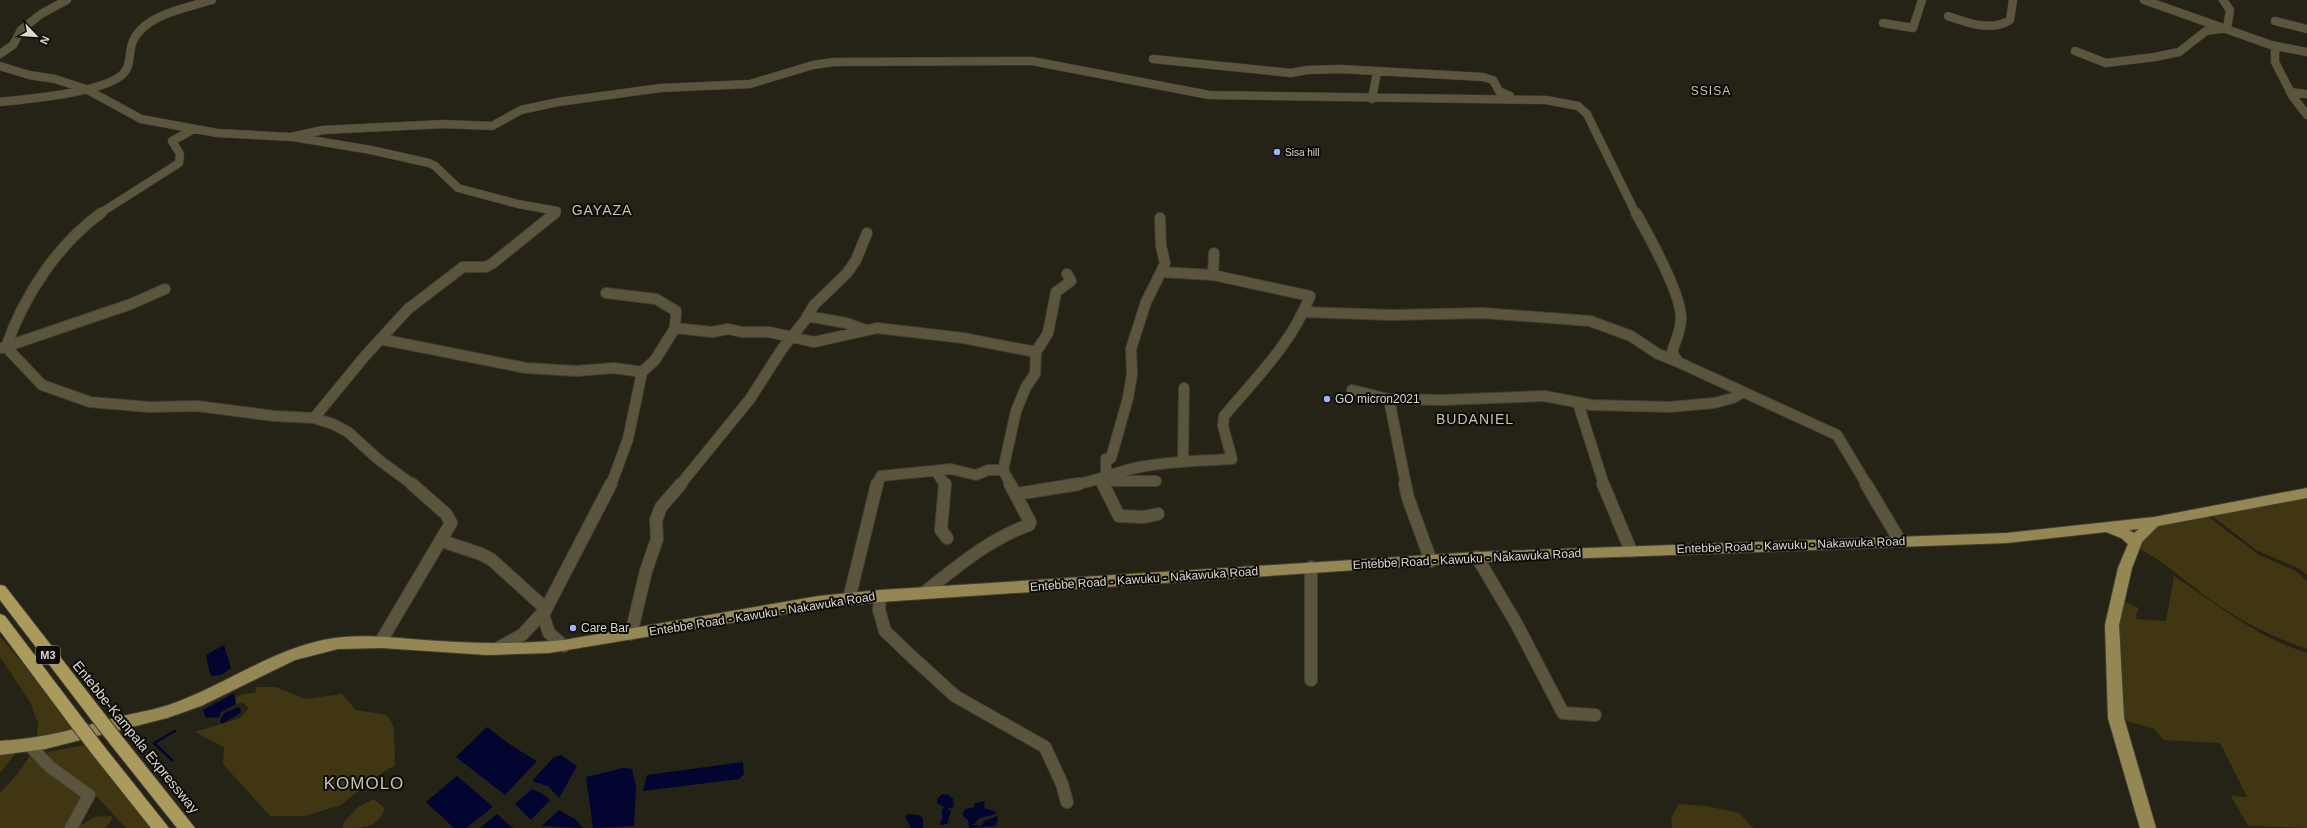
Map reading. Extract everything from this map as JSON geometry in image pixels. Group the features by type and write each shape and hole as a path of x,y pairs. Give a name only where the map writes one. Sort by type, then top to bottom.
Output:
{"highway":[{"name":"Entebbe-Kampala Expressway","path":"0,590 63,674 187,828"},
{"name":"M3","path":"0,620 98,750 161,828"}],"main road":[{"name":"Entebbe Road - Kawuku - Nakawuka Road","path":"0,748 30,746 182,707 261,667 311,648 341,643 381,641 440,647 526,650 564,646 849,599 925,592 1477,557 2007,538 2154,522 2307,493"},
{"path":"2148,828 2128,764 2116,718 2112,625 2125,568 2135,543 2154,522"},
{"path":"2107,527 2126,534 2135,543"}],"street":[{"path":"0,54 12,45 21,30 41,14 67,0"},
{"path":"0,102 86,89 126,73 133,41 136,35 149,25 168,14 212,0"},
{"path":"1883,23 1913,28 1922,0"},
{"path":"1948,16 1973,23 1999,25 2010,20 2013,0"},
{"path":"2144,0 2275,46 2307,52"},
{"path":"2223,0 2230,6 2230,11 2226,20 2227,28"},
{"path":"2275,21 2307,29"},
{"path":"2075,51 2106,63 2160,56 2179,52 2206,31 2227,28"},
{"path":"2275,46 2275,62 2284,72 2290,92 2295,102 2302,106 2304,113 2307,115"},
{"path":"1153,59 1290,73 1309,70 1483,77 1493,80 1499,91 1518,99"},
{"path":"291,137 302,133 323,130 396,126 444,124 492,126 521,110 543,105 661,88 750,84 813,65 834,62 1032,61 1209,95 1372,99 1397,97 1518,99 1565,103 1578,106 1587,114 1624,193 1651,240 1674,293 1680,303 1682,321 1672,348 1672,352 1678,362"},
{"path":"0,66 28,75 55,78 86,89 134,116 217,133 291,137 377,151 429,163 435,166 458,188 518,204 557,211 544,224 493,263 486,266 474,265 463,267 408,309 380,339 314,418"},
{"path":"1372,99 1377,72"},
{"path":"2290,92 2307,94"},
{"path":"3,348 15,321 62,249 76,234 108,207 158,178 179,163 180,154 172,141 194,129"},
{"path":"1158,514 1144,517 1119,516 1100,479 1106,459 1111,458 1128,398 1132,374 1131,349 1146,302 1165,263 1160,246 1160,218"},
{"path":"631,634 646,571 657,539 656,520 658,513 669,496 729,426 814,305 831,291 850,269 867,233"},
{"path":"1213,275 1214,253"},
{"path":"1016,494 1029,494 1100,479 1138,467 1183,461 1232,459 1223,426 1224,416 1285,345 1304,312 1310,296 1213,275 1187,275 1161,272"},
{"path":"675,328 712,332 728,329 742,332 769,332 791,338 818,342 863,329 904,330 964,338 1036,352 1043,347 1051,324 1056,292 1071,281 1067,274"},
{"path":"3,348 131,304 165,289"},
{"path":"564,646 553,638 546,629 543,615 615,477 628,439 642,372 654,360 675,328 676,311 661,301 606,294"},
{"path":"1304,312 1379,315 1483,313 1590,321 1611,327 1631,336 1658,354 1837,435 1900,541"},
{"path":"807,316 846,323 863,329"},
{"path":"380,339 526,368 577,371 614,368 642,372"},
{"path":"3,348 42,385 90,402 149,407 197,406 274,416 314,418 333,424 348,432 379,460 400,474 446,514 451,523 442,541 381,641"},
{"path":"925,592 984,546 1009,532 1029,525 1030,519 1004,470 1016,410 1026,387 1035,374 1036,352"},
{"path":"1183,461 1185,435 1182,413 1184,388"},
{"path":"1352,390 1374,397 1388,399 1443,400 1544,396 1578,403 1670,407 1714,403 1733,398 1742,392"},
{"path":"1388,399 1408,498 1431,561"},
{"path":"1578,403 1601,478 1631,551"},
{"path":"849,599 879,479 885,475 951,469 976,475 988,470 1004,470"},
{"path":"936,471 945,485 941,530 947,538"},
{"path":"1100,479 1156,481"},
{"path":"442,541 481,554 492,560 546,609"},
{"path":"1477,557 1516,623 1563,713 1595,715"},
{"path":"1311,567 1311,680"},
{"path":"880,596 879,610 886,631 910,656 956,696 1045,747 1058,773 1067,802"},
{"path":"496,649 522,635 546,609"},
{"path":"30,746 50,767 89,795 71,828"}],"shaded area":[{"path":"2307,496 2307,575 2298,568 2256,550 2210,514"},
{"path":"2206,515 2259,555 2294,570 2307,581 2307,649 2281,639 2231,614 2166,565 2138,548 2142,539 2157,527 2176,520"},
{"path":"2174,576 2254,629 2288,646 2307,653 2307,828 2248,826 2231,796 2247,797 2220,743 2164,740 2154,729 2120,719 2115,624 2123,601 2139,608 2136,615 2137,619 2166,621"},
{"path":"0,636 75,727 47,736 37,736 38,723 30,702 0,657"},
{"path":"257,687 276,687 305,699 342,694 356,710 387,715 394,727 395,765 377,776 341,805 305,816 270,816 223,764 224,747 195,732 240,718 249,708 242,702 236,704 235,698 243,694 255,693"},
{"path":"86,745 150,828 126,828 85,784 54,764 47,752"},
{"path":"3,754 15,754 0,773 0,757"},
{"path":"30,755 44,770 69,785 85,798 67,828 0,828 0,793 19,772"},
{"path":"374,799 385,809 378,820 370,826 343,828 343,823 358,807"},
{"path":"1678,804 1706,806 1739,813 1753,828 1672,828 1671,819"},
{"path":"112,816 111,821 105,828 76,828 94,817"}],"water":[{"path":"224,645 231,668 221,675 212,676 210,674 206,655"},
{"path":"234,693 236,704 221,712 219,717 206,718 203,710"},
{"path":"239,707 241,710 239,714 222,724 220,721 224,713"},
{"path":"487,727 512,746 537,761 505,795 456,757"},
{"path":"561,755 577,766 559,798 548,786 532,781 553,758"},
{"path":"743,762 744,774 739,779 643,791 647,775"},
{"path":"623,768 632,769 636,787 634,826 593,828 586,777"},
{"path":"457,776 493,807 466,828 454,828 426,802"},
{"path":"532,789 543,794 550,800 531,820 515,804"},
{"path":"942,794 949,795 953,799 954,807 947,809 951,811 947,824 939,825 942,819 942,809 946,808 937,803 938,798"},
{"path":"985,801 984,808 996,812 996,814 980,818 973,825 981,826 984,821 997,816 998,820 995,826 969,828 968,820 963,816 963,812 966,809 975,807 974,804"},
{"path":"559,810 575,819 583,828 542,826"},
{"path":"497,814 513,828 480,828"},
{"path":"909,814 919,815 923,819 923,828 911,828 905,816"}],"waterway":[{"path":"172,760 154,743 175,731"}],"place":[{"name":"Sisa hill","path":"1277,152"},
{"name":"GO micron2021","path":"1327,399"},
{"name":"Care Bar","path":"573,628"}],"district":[{"name":"SSISA","path":"1711,91"},
{"name":"GAYAZA","path":"602,210"},
{"name":"BUDANIEL","path":"1475,419"},
{"name":"KOMOLO","path":"364,783"}]}
